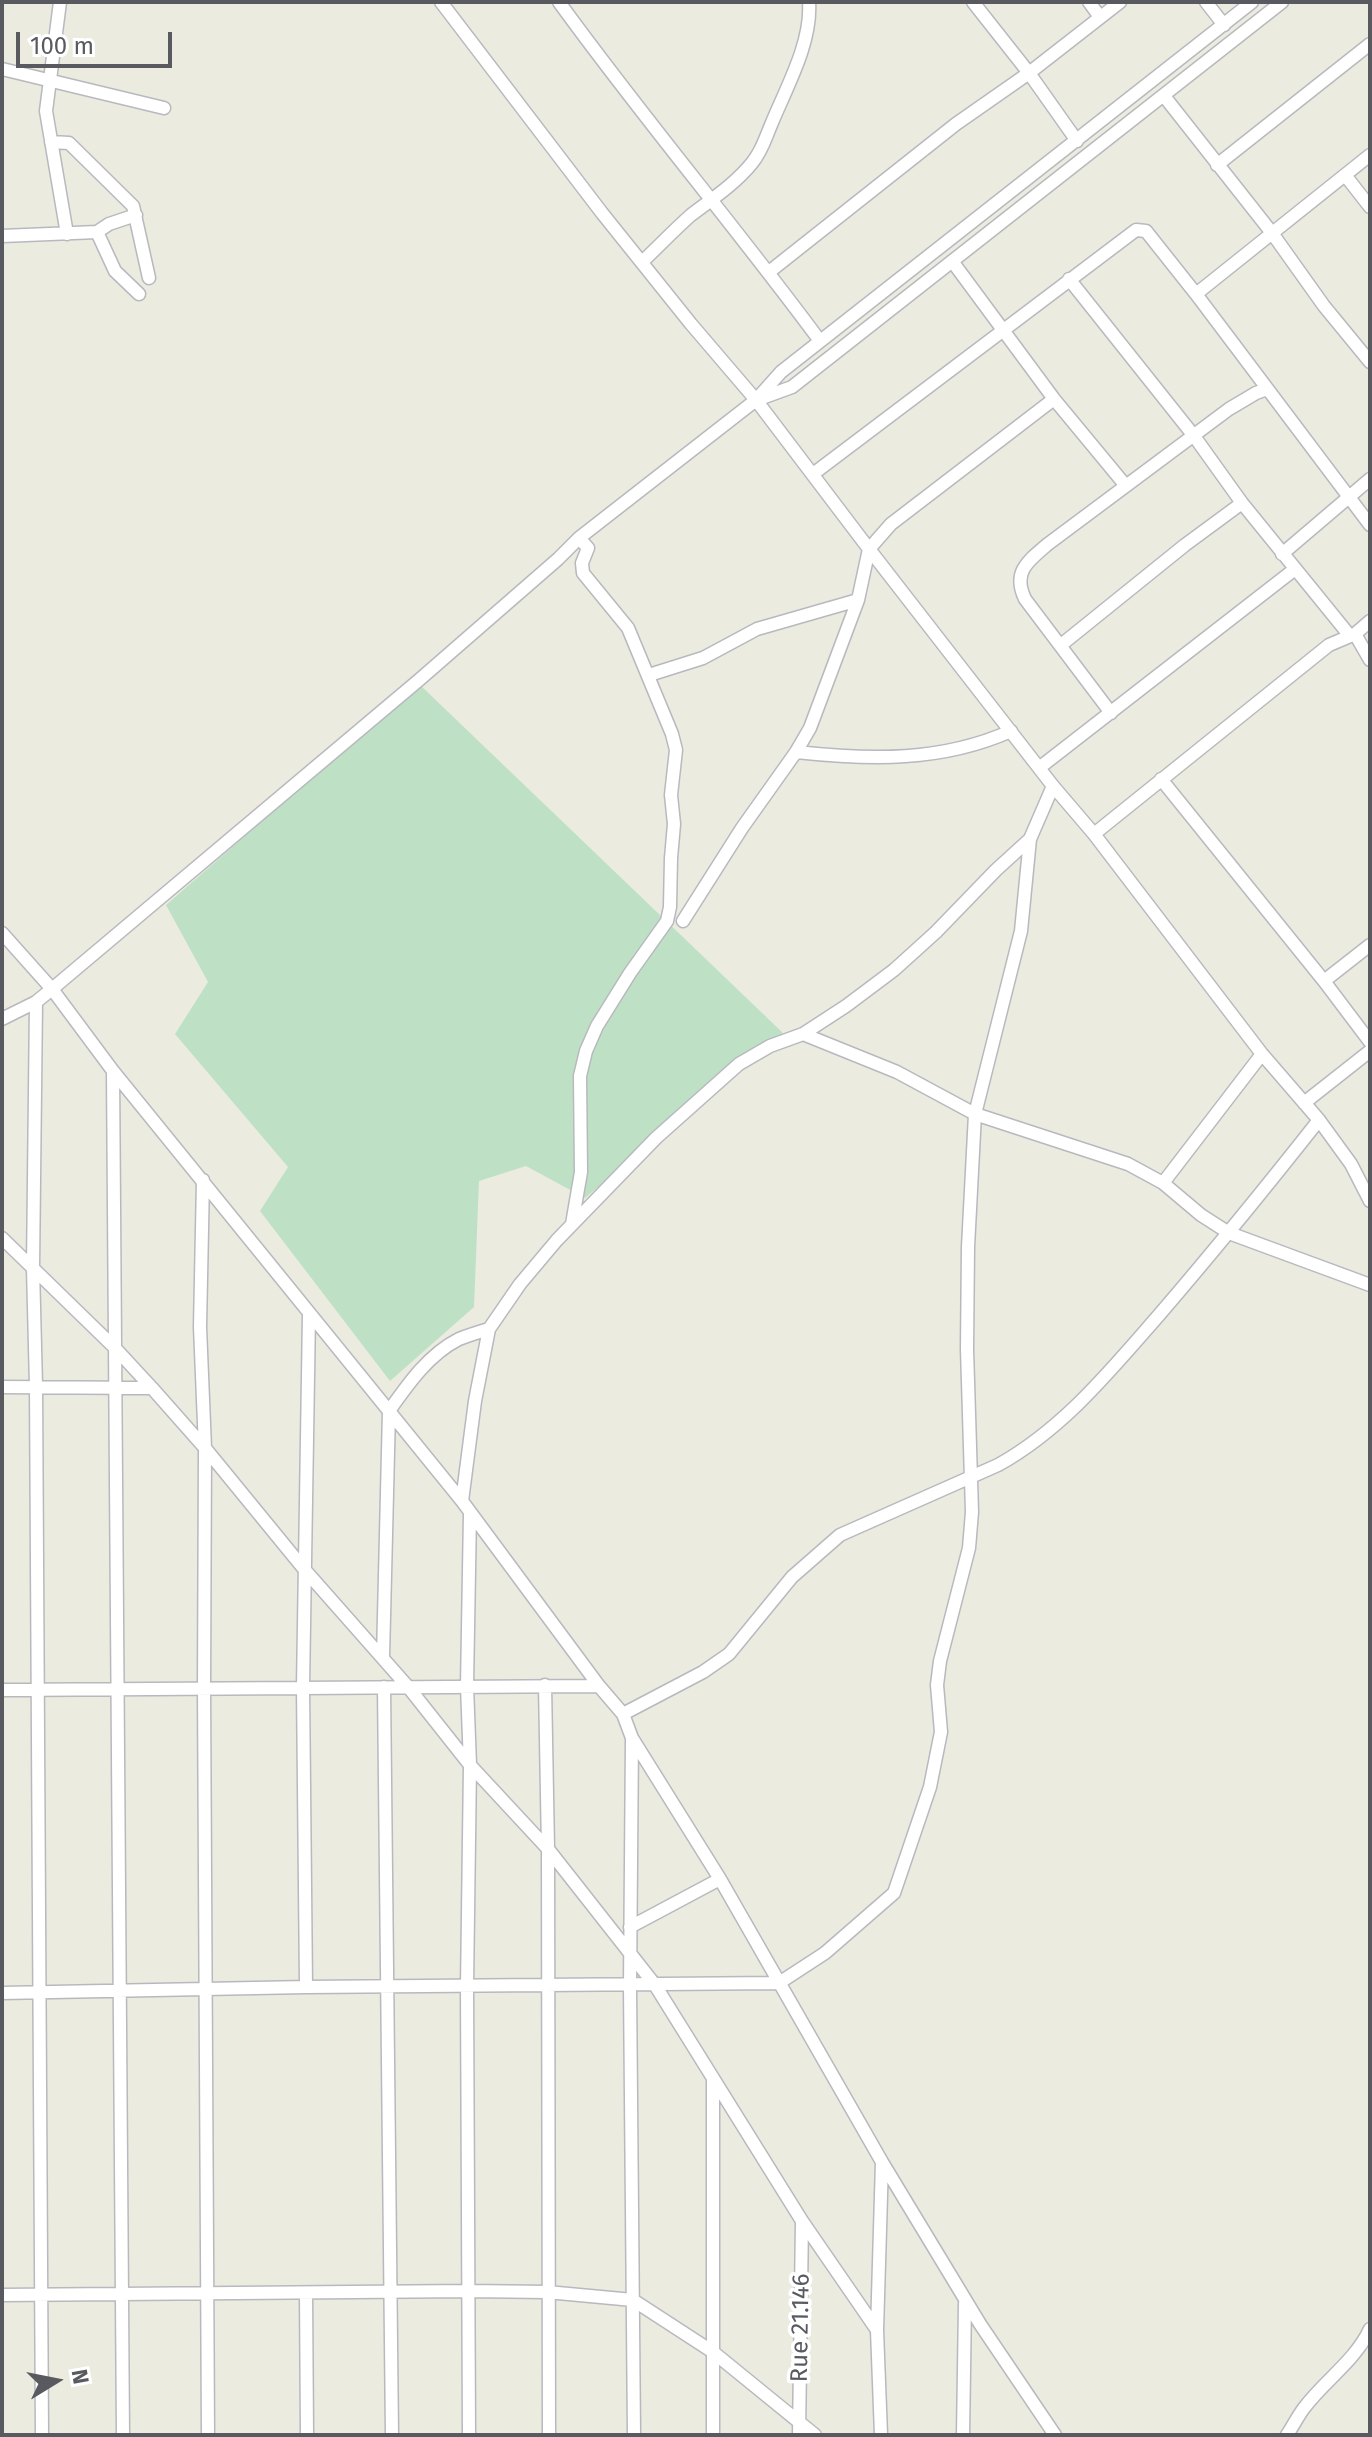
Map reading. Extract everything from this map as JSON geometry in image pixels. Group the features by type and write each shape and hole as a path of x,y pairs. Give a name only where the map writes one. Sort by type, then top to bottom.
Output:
{"street":[{"path":"60,2 46,111 67,234"},
{"path":"441,2 642,262 756,400 1262,1054 1319,1120 1351,1164 1370,1201"},
{"path":"559,2 820,341"},
{"path":"642,262 751,164 765,143 792,80 805,34 809,2"},
{"path":"973,2 1077,141"},
{"path":"1089,2 1100,17"},
{"path":"769,272 956,124 1029,73 1120,2"},
{"path":"1206,2 1224,25"},
{"path":"2,1019 36,1002 52,989 419,680 579,538 756,400 781,372 1252,2"},
{"path":"756,400 792,387 1282,2"},
{"path":"1217,165 1370,44"},
{"path":"2,69 164,108"},
{"path":"1164,96 1370,362"},
{"path":"51,142 69,143 130,202 136,215 149,278"},
{"path":"1196,294 1370,155"},
{"path":"1345,175 1370,207"},
{"path":"2,236 97,232 109,224 136,215"},
{"path":"813,474 1069,279 1140,229 1146,231 1196,294 1370,525"},
{"path":"97,232 115,271 139,294"},
{"path":"952,261 1054,399 1126,486"},
{"path":"1069,279 1194,436 1282,554 1370,660"},
{"path":"1111,713 1025,599 1019,587 1023,569 1042,550 1229,409 1267,389"},
{"path":"683,921 742,828 796,752 814,719 858,600 869,549 891,524 1054,399"},
{"path":"1282,554 1370,479"},
{"path":"1061,645 1242,503"},
{"path":"572,1224 581,1172 580,1076 586,1051 597,1026 667,921 674,824 671,795 676,750 628,628 586,580 582,568 588,548 579,538"},
{"path":"1039,768 1295,569"},
{"path":"649,675 703,658 757,629 858,600"},
{"path":"1094,834 1329,645 1352,635 1370,621"},
{"path":"796,752 840,756 923,756 964,749 1011,731"},
{"path":"1161,779 1370,1042"},
{"path":"2,1993 779,1983 825,1953 894,1893 930,1787 941,1732 937,1685 940,1661 969,1548 972,1512 967,1349 968,1247 975,1114 1021,931 1030,839 1053,786"},
{"path":"462,1501 475,1401 489,1329 520,1284 572,1224 656,1138 739,1064 770,1046 803,1034 894,970 1030,839"},
{"path":"2,933 52,989 113,1071 462,1501 623,1714 632,1738 720,1879 882,2162 965,2300 1050,2432"},
{"path":"1324,981 1370,945"},
{"path":"36,1002 33,1268 42,2435"},
{"path":"803,1034 897,1072 975,1114 1128,1164 1163,1183 1201,1215 1229,1233 1370,1285"},
{"path":"1304,1103 1370,1051"},
{"path":"1163,1183 1262,1054"},
{"path":"113,1071 123,2435"},
{"path":"623,1714 703,1672 729,1654 792,1577 818,1551 840,1535 970,1478 1020,1453 1047,1433 1104,1378 1229,1233 1319,1120"},
{"path":"203,1180 200,1327 205,1448 208,2435"},
{"path":"2,1238 152,1388 304,1569 383,1657 470,1765 548,1849 655,1985 802,2221 877,2330"},
{"path":"306,1987 303,1687 309,1314"},
{"path":"383,1657 389,1411 409,1382 433,1356 458,1340 489,1329"},
{"path":"2,1387 152,1388"},
{"path":"469,2435 467,1987 470,1765 467,1686 470,1513"},
{"path":"545,1685 549,2435"},
{"path":"2,1690 599,1686"},
{"path":"384,1687 392,2435"},
{"path":"632,1738 630,1986 634,2435"},
{"path":"630,1927 720,1879"},
{"path":"713,2079 713,2435"},
{"path":"881,2435 877,2330 882,2162"},
{"name":"Rue 21.146","path":"799,2429 802,2221"},
{"path":"2,2295 469,2291 547,2292 633,2300 713,2352 799,2429 815,2435"},
{"path":"306,2293 307,2435"},
{"path":"963,2435 965,2300"},
{"path":"1287,2435 1305,2407 1364,2342 1370,2329"}],"green space":[{"path":"419,684 783,1033 585,1198 526,1166 479,1181 474,1307 390,1381 260,1211 288,1167 175,1034 208,982 166,905"}]}
